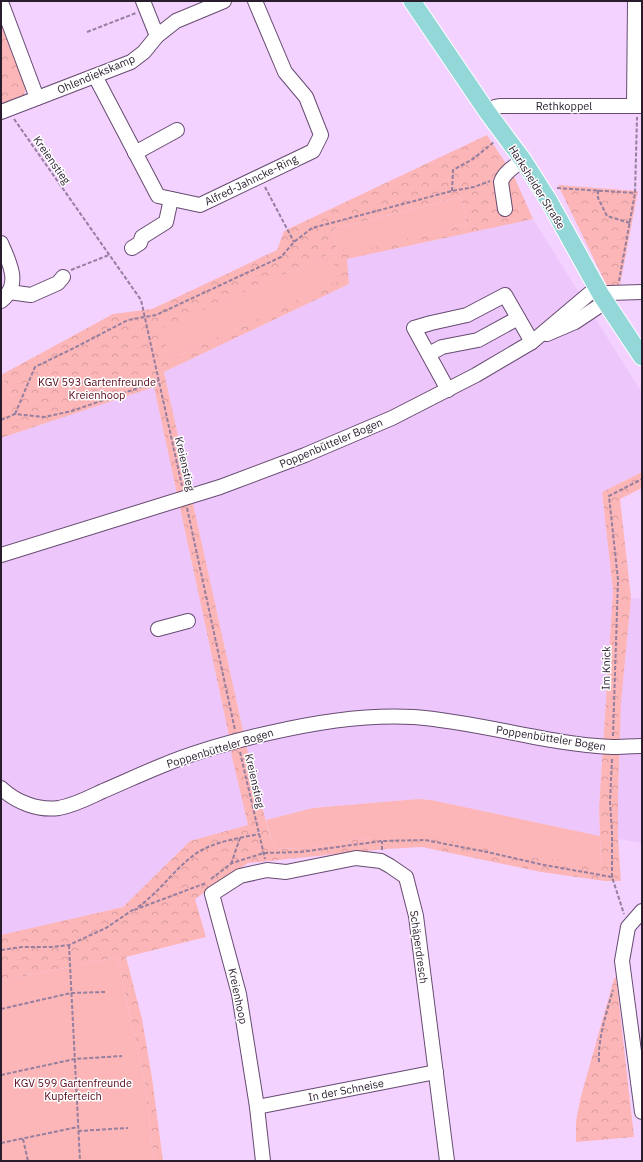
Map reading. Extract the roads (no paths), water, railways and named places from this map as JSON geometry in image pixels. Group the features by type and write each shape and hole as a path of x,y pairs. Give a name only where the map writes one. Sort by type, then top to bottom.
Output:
{"main road":[{"name":"Harksheider Straße","path":"412,1 488,113 523,160 642,357"}],"street":[{"name":"Ohlendiekskamp","path":"4,111 131,62 144,52 157,36 176,21 224,1"},
{"name":"Alfred-Jahncke-Ring","path":"95,76 158,196 200,206 313,150 321,135 306,97 285,72 256,1"},
{"path":"635,1 638,106"},
{"path":"1,2 37,98"},
{"path":"145,5 157,36"},
{"name":"Rethkoppel","path":"488,113 495,107 501,106 638,106"},
{"path":"136,153 177,130"},
{"path":"505,209 501,182 507,172 523,160"},
{"path":"132,248 140,243 142,237 166,222 171,199"},
{"path":"1,243 12,269 13,277 5,296 31,295 58,283 63,276"},
{"path":"605,294 642,292"},
{"name":"Poppenbütteler Bogen","path":"1,555 185,499 305,456 392,418 476,375 533,341 575,322 605,294"},
{"path":"448,390 414,328 467,315 505,295 533,341"},
{"path":"429,354 442,347 478,340 518,318"},
{"path":"158,629 188,621"},
{"name":"Poppenbütteler Bogen","path":"1,788 14,798 27,804 44,808 58,808 79,802 163,765 238,741 286,729 334,721 370,718 414,718 613,747 642,746"},
{"name":"Schäperdresch","path":"267,870 286,872 356,858 381,862 390,866 406,877 416,916 447,1161"},
{"name":"Kreienhoop","path":"263,1161 257,1107 239,994 212,894 240,876 267,870"},
{"path":"642,911 628,927 622,960 642,1112"},
{"name":"In der Schneise","path":"257,1107 436,1072"}],"park label":[{"name":"KGV 593 Gartenfreunde Kreienhoop","path":"97,388"},
{"name":"KGV 599 Gartenfreunde Kupferteich","path":"73,1089"}]}
